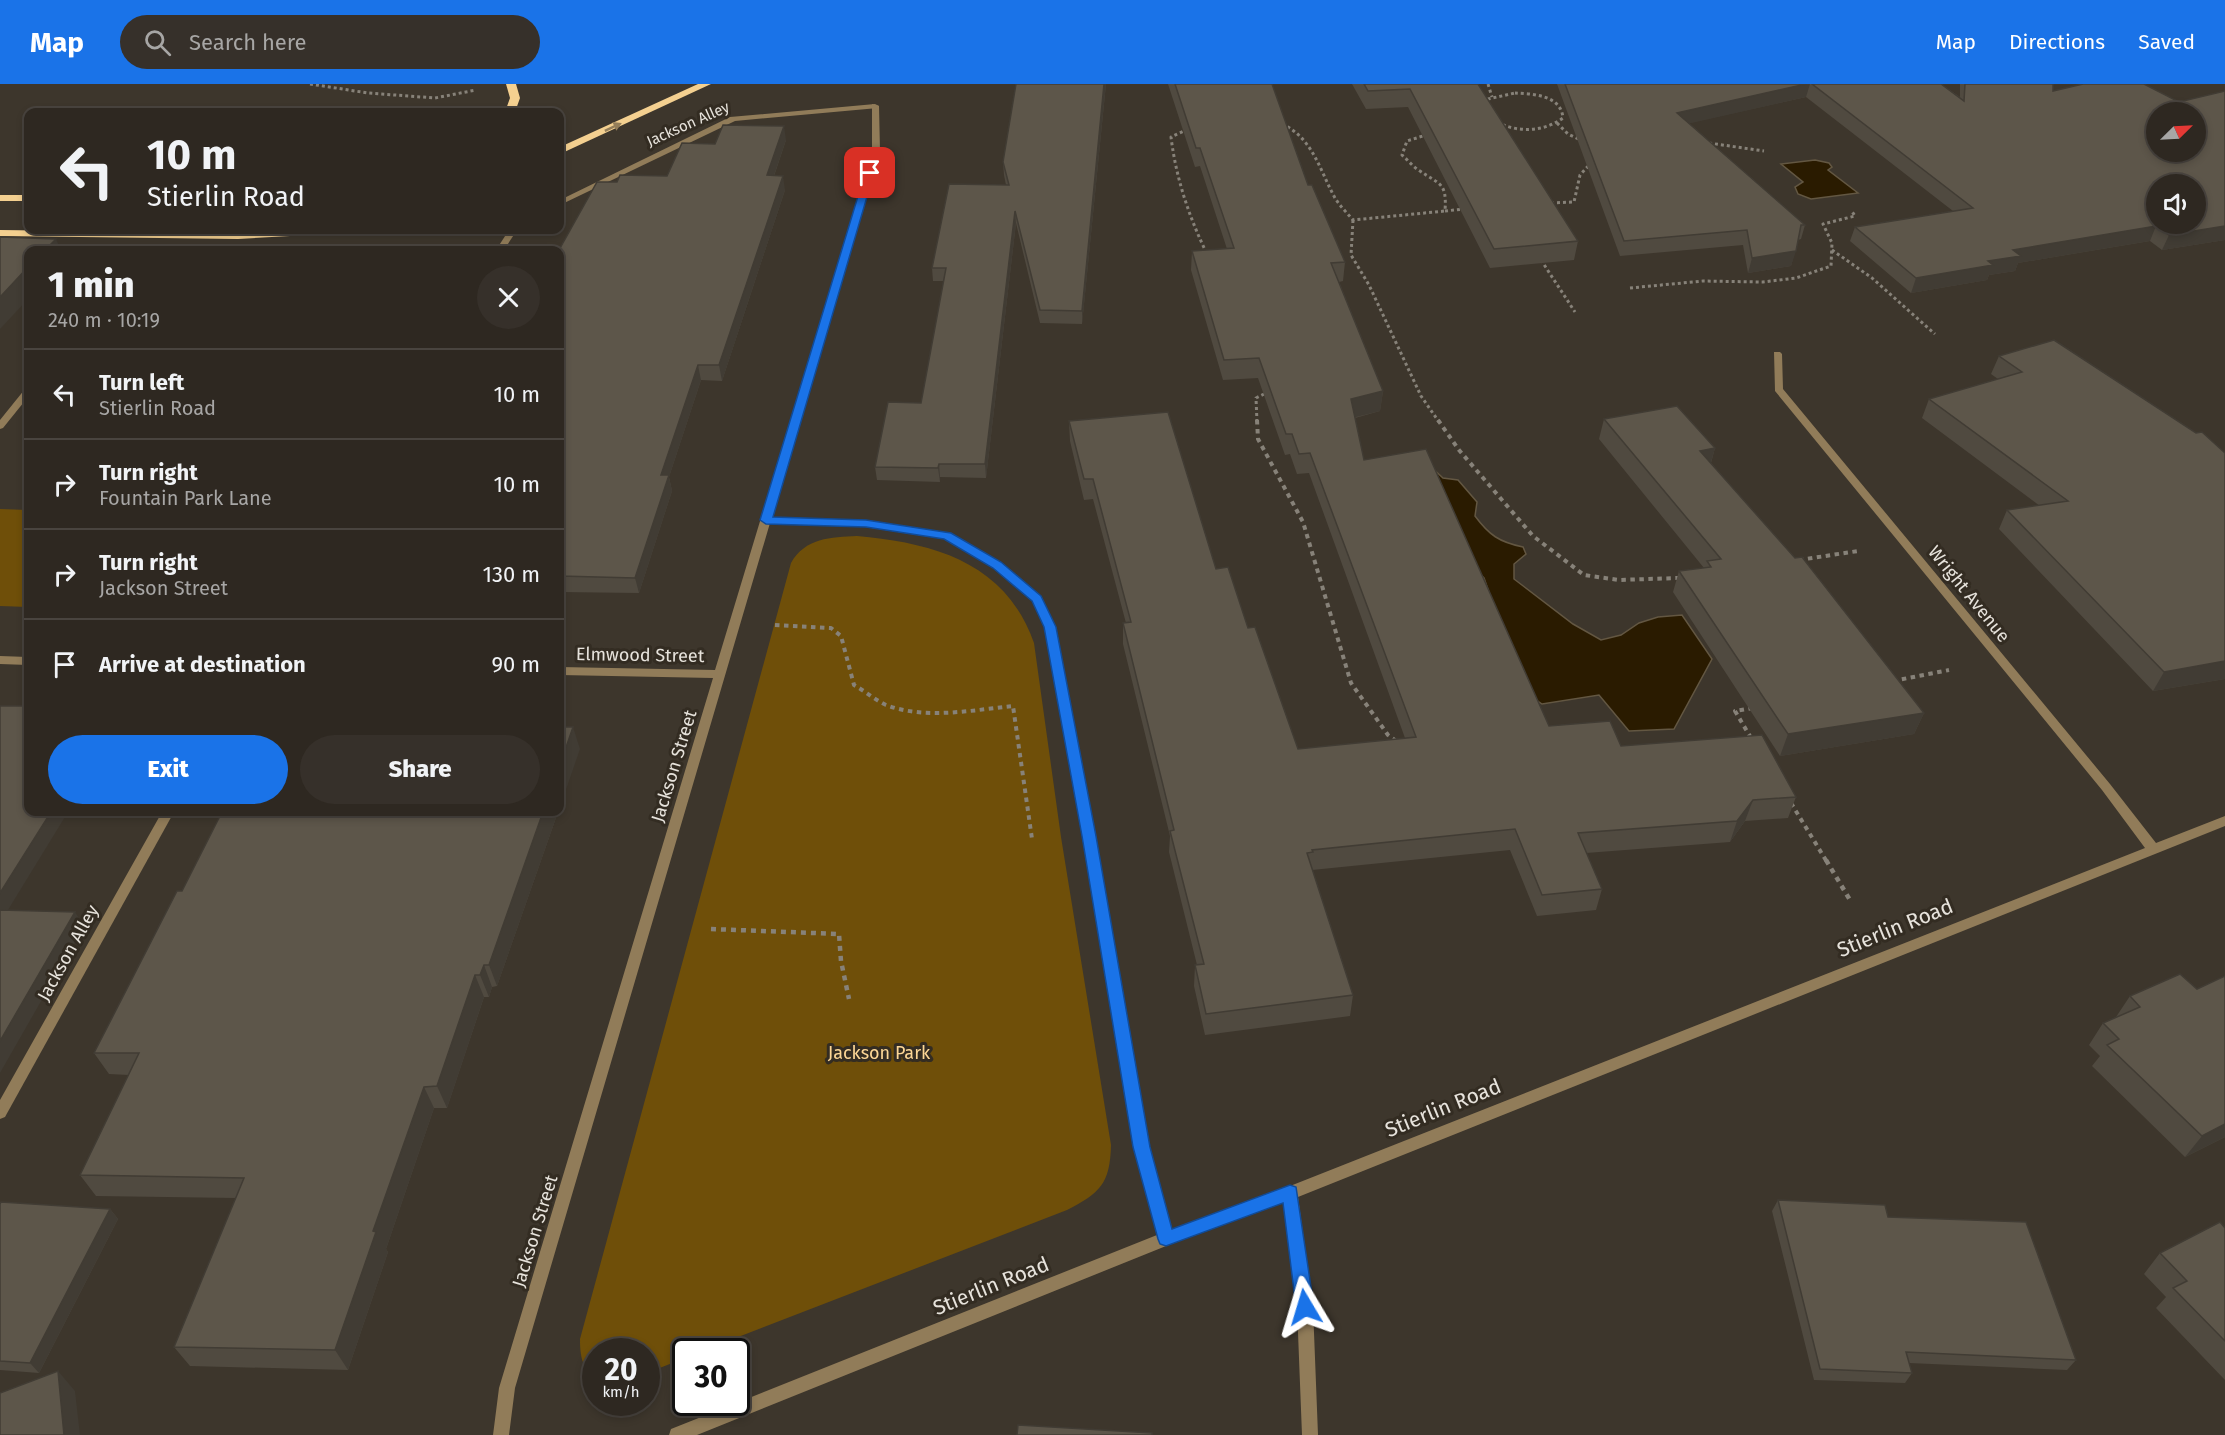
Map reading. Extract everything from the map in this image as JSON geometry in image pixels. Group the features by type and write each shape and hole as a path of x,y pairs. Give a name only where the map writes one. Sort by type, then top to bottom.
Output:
{"highway":[{"path":"511,84 515,98 511,108"},
{"path":"564,149 706,84"},
{"path":"0,198 24,198"},
{"path":"0,233 24,233"},
{"path":"79,234 238,236 273,234"}],"street":[{"name":"Jackson Alley","path":"564,201 733,119 875,106"},
{"name":"Jackson Street","path":"501,1435 507,1388 876,151 875,106"},
{"name":"Wright Avenue","path":"1777,354 1778,389 2106,787 2154,849"},
{"path":"0,426 24,396"},
{"path":"766,520 866,524 947,536 997,565 1037,599 1050,627 1089,836 1141,1147 1166,1239"},
{"path":"0,660 24,661"},
{"name":"Elmwood Street","path":"564,671 720,674"},
{"name":"Jackson Alley","path":"0,1113 166,816"},
{"name":"Stierlin Road","path":"677,1435 1166,1239 1290,1192 2225,821"},
{"path":"1290,1192 1305,1307 1310,1435"}],"path":[{"path":"310,84 368,93 435,98 478,90"},
{"path":"1488,84 1492,96"},
{"path":"1515,93 1542,96 1552,101 1564,112 1563,118 1557,123 1537,129 1509,127 1487,118 1482,112 1481,106 1492,96 1515,93"},
{"path":"1480,120 1487,118"},
{"path":"1557,123 1568,134 1584,141"},
{"path":"1278,124 1288,126 1308,146 1324,170 1337,200 1353,220 1351,255 1369,285 1421,396 1459,450 1533,536 1584,575 1619,580 1682,577"},
{"path":"1197,125 1171,137 1173,162 1209,258"},
{"path":"1434,132 1407,141 1402,155 1419,171 1437,180 1446,196 1445,211"},
{"path":"1709,143 1764,151"},
{"path":"1551,203 1574,202 1576,183 1586,167 1594,161"},
{"path":"1353,220 1465,209"},
{"path":"1630,288 1703,281 1764,282 1796,278 1831,266 1832,243 1823,224 1855,216 1851,210"},
{"path":"1832,250 1872,278 1935,334"},
{"path":"1537,254 1575,312"},
{"path":"1275,390 1256,398 1258,439 1303,522 1351,683 1388,735 1397,742"},
{"path":"1799,560 1858,551"},
{"path":"735,624 831,628 841,636 854,685 884,704 903,710 927,711 1013,706 1032,839"},
{"path":"1882,683 1949,670"},
{"path":"1753,741 1735,711 1758,707"},
{"path":"1790,801 1850,900"},
{"path":"711,929 839,934 841,961 849,999"}],"green space":[{"path":"0,509 24,510 24,607 0,606"},
{"name":"Jackson Park","path":"857,536 914,544 964,562 986,576 1005,594 1022,616 1034,643 1061,837 1111,1145 1108,1169 1101,1186 1095,1192 1067,1210 736,1338 672,1338 672,1363 660,1368 660,1338 582,1338 582,1356 580,1339 791,563 804,548 811,544 838,537"}],"shaded area":[{"path":"1815,160 1829,163 1832,167 1828,170 1858,193 1811,199 1798,194 1795,187 1803,182 1781,164"},
{"path":"1430,466 1443,478 1458,480 1477,502 1475,516 1490,533 1507,543 1523,547 1526,554 1514,564 1514,579 1573,624 1601,640 1621,635 1639,623 1658,617 1682,615 1712,659 1674,729 1629,731 1599,695 1542,704 1516,686 1507,644 1484,578 1468,563"}],"building":[{"path":"1016,84 1104,84 1082,311 1040,310 1015,211 985,464 939,464 938,468 875,467 888,402 921,403 946,268 932,268 949,184 1009,185 1003,162"},
{"path":"1175,84 1272,84 1308,185 1312,185 1345,262 1331,263 1383,391 1351,399 1364,460 1426,449 1549,726 1610,721 1621,746 1762,735 1796,797 1753,800 1737,821 1578,833 1602,889 1542,895 1515,829 1312,850 1313,852 1307,853 1353,995 1206,1014 1195,965 1204,964 1170,831 1174,830 1123,623 1131,622 1093,479 1084,479 1069,421 1168,412 1216,569 1228,567 1248,628 1255,627 1298,749 1416,737 1310,453 1299,454 1292,434 1286,434 1259,358 1224,360 1192,251 1234,248 1200,148 1196,148"},
{"path":"1364,84 1478,84 1578,241 1494,249 1410,89 1368,91"},
{"path":"1565,84 1806,84 1677,113 1805,225 1801,225 1796,251 1752,258 1747,230 1624,241"},
{"path":"1812,84 1941,84 1964,101 1965,84 2053,84 2053,91 2083,84 2144,84 2179,102 2225,91 2225,226 2206,229 2206,174 2146,174 2146,228 2013,250 2021,256 1988,261 1993,265 1916,278 1855,227 1973,208"},
{"path":"723,125 784,126 767,175 783,176 719,365 698,365 661,475 669,475 635,578 564,576 564,246 561,246 597,182 617,182 620,175 667,176 682,143 715,144"},
{"path":"0,237 56,239 49,246 24,246 24,271 0,297"},
{"path":"2054,340 2196,433 2202,432 2225,453 2225,661 2164,672 2007,510 2068,501 1929,399 2022,372 1999,356"},
{"path":"1677,406 1715,448 1700,451 1795,558 1802,557 1924,713 1788,734 1679,571 1711,567 1707,561 1721,559 1604,419"},
{"path":"0,706 24,706 24,816 48,816 0,893"},
{"path":"564,727 573,727 564,753"},
{"path":"220,816 542,816 489,965 484,965 480,975 475,975 437,1086 424,1087 373,1231 376,1232 335,1350 174,1347 244,1178 80,1175 139,1053 94,1053 177,891 182,891"},
{"path":"0,910 75,912 0,1041"},
{"path":"2180,974 2197,989 2225,976 2225,1124 2202,1136 2107,1045 2119,1039 2103,1023 2140,1007 2130,996"},
{"path":"1778,1200 1885,1205 1888,1217 2026,1222 2076,1360 1906,1352 1912,1373 1820,1369"},
{"path":"1,1202 110,1209 30,1363 0,1361"},
{"path":"2220,1222 2225,1228 2225,1341 2173,1288 2187,1281 2160,1253"},
{"path":"58,1371 64,1435 0,1435 0,1393"},
{"path":"1018,1425 1152,1433 1152,1435 1017,1435"}],"route":[{"path":"870,173 766,520 866,524 947,536 997,565 1037,599 1050,627 1089,836 1141,1147 1166,1239 1290,1192 1305,1307"}]}
